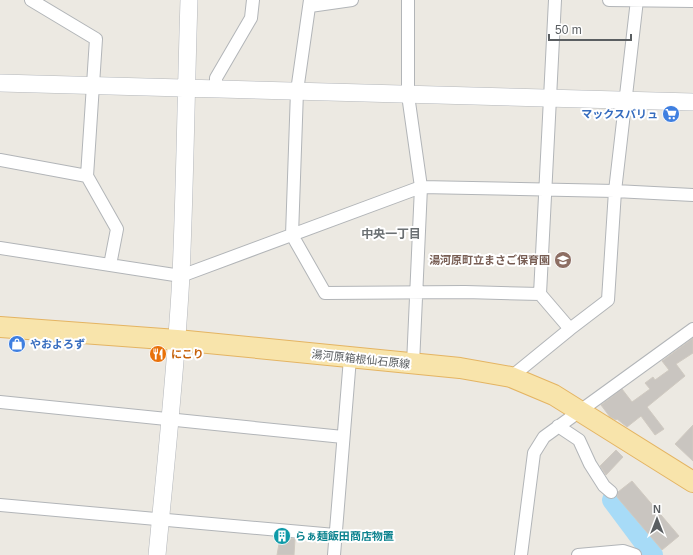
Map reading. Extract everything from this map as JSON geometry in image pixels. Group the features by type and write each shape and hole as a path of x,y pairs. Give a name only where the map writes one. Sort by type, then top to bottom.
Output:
{"main road":[{"name":"湯河原箱根仙石原線","path":"0,327 177,340 460,368 511,377 554,395 693,482"}],"street":[{"path":"31,0 96,39 87,176 117,229 110,265"},
{"path":"157,555 177,340 181,276 189,0"},
{"path":"216,90 216,78 251,18 253,0"},
{"path":"352,0 310,3 297,91 292,235 325,293 466,292 540,294"},
{"path":"408,0 408,95 421,187 413,364"},
{"path":"555,0 540,294 570,329"},
{"path":"609,0 693,1"},
{"path":"511,377 608,300 615,191 637,0"},
{"path":"0,83 693,102"},
{"path":"0,160 87,176"},
{"path":"0,248 181,276 358,209 421,187 615,191 693,195"},
{"path":"520,555 534,453 544,437 693,329"},
{"path":"334,555 350,358"},
{"path":"0,402 343,437"},
{"path":"558,426 579,440 590,464 604,486 611,492"},
{"path":"0,505 335,535"},
{"path":"578,555 623,551 635,555"}],"building":[{"path":"693,338 693,353 676,364 685,376 647,407 664,429 655,435 641,416 627,427 617,419 616,420 610,417 601,405 622,389 632,402 650,389 645,383 653,377 655,380 669,370 662,361"},
{"path":"693,425 693,461 675,444"},
{"path":"616,450 623,457 606,475 600,466"},
{"path":"632,481 679,536 662,550 617,497 618,492"},
{"path":"280,538 295,539 294,555 277,555"}],"waterway":[{"path":"612,500 653,555"}],"place":[{"name":"マックスバリュ","path":"671,114"},
{"name":"湯河原町立まさご保育園","path":"563,260"},
{"name":"やおよろず","path":"17,344"},
{"name":"にこり","path":"158,354"},
{"name":"らぁ麺飯田商店物置","path":"282,536"}],"district":[{"name":"中央一丁目","path":"391,234"}]}
